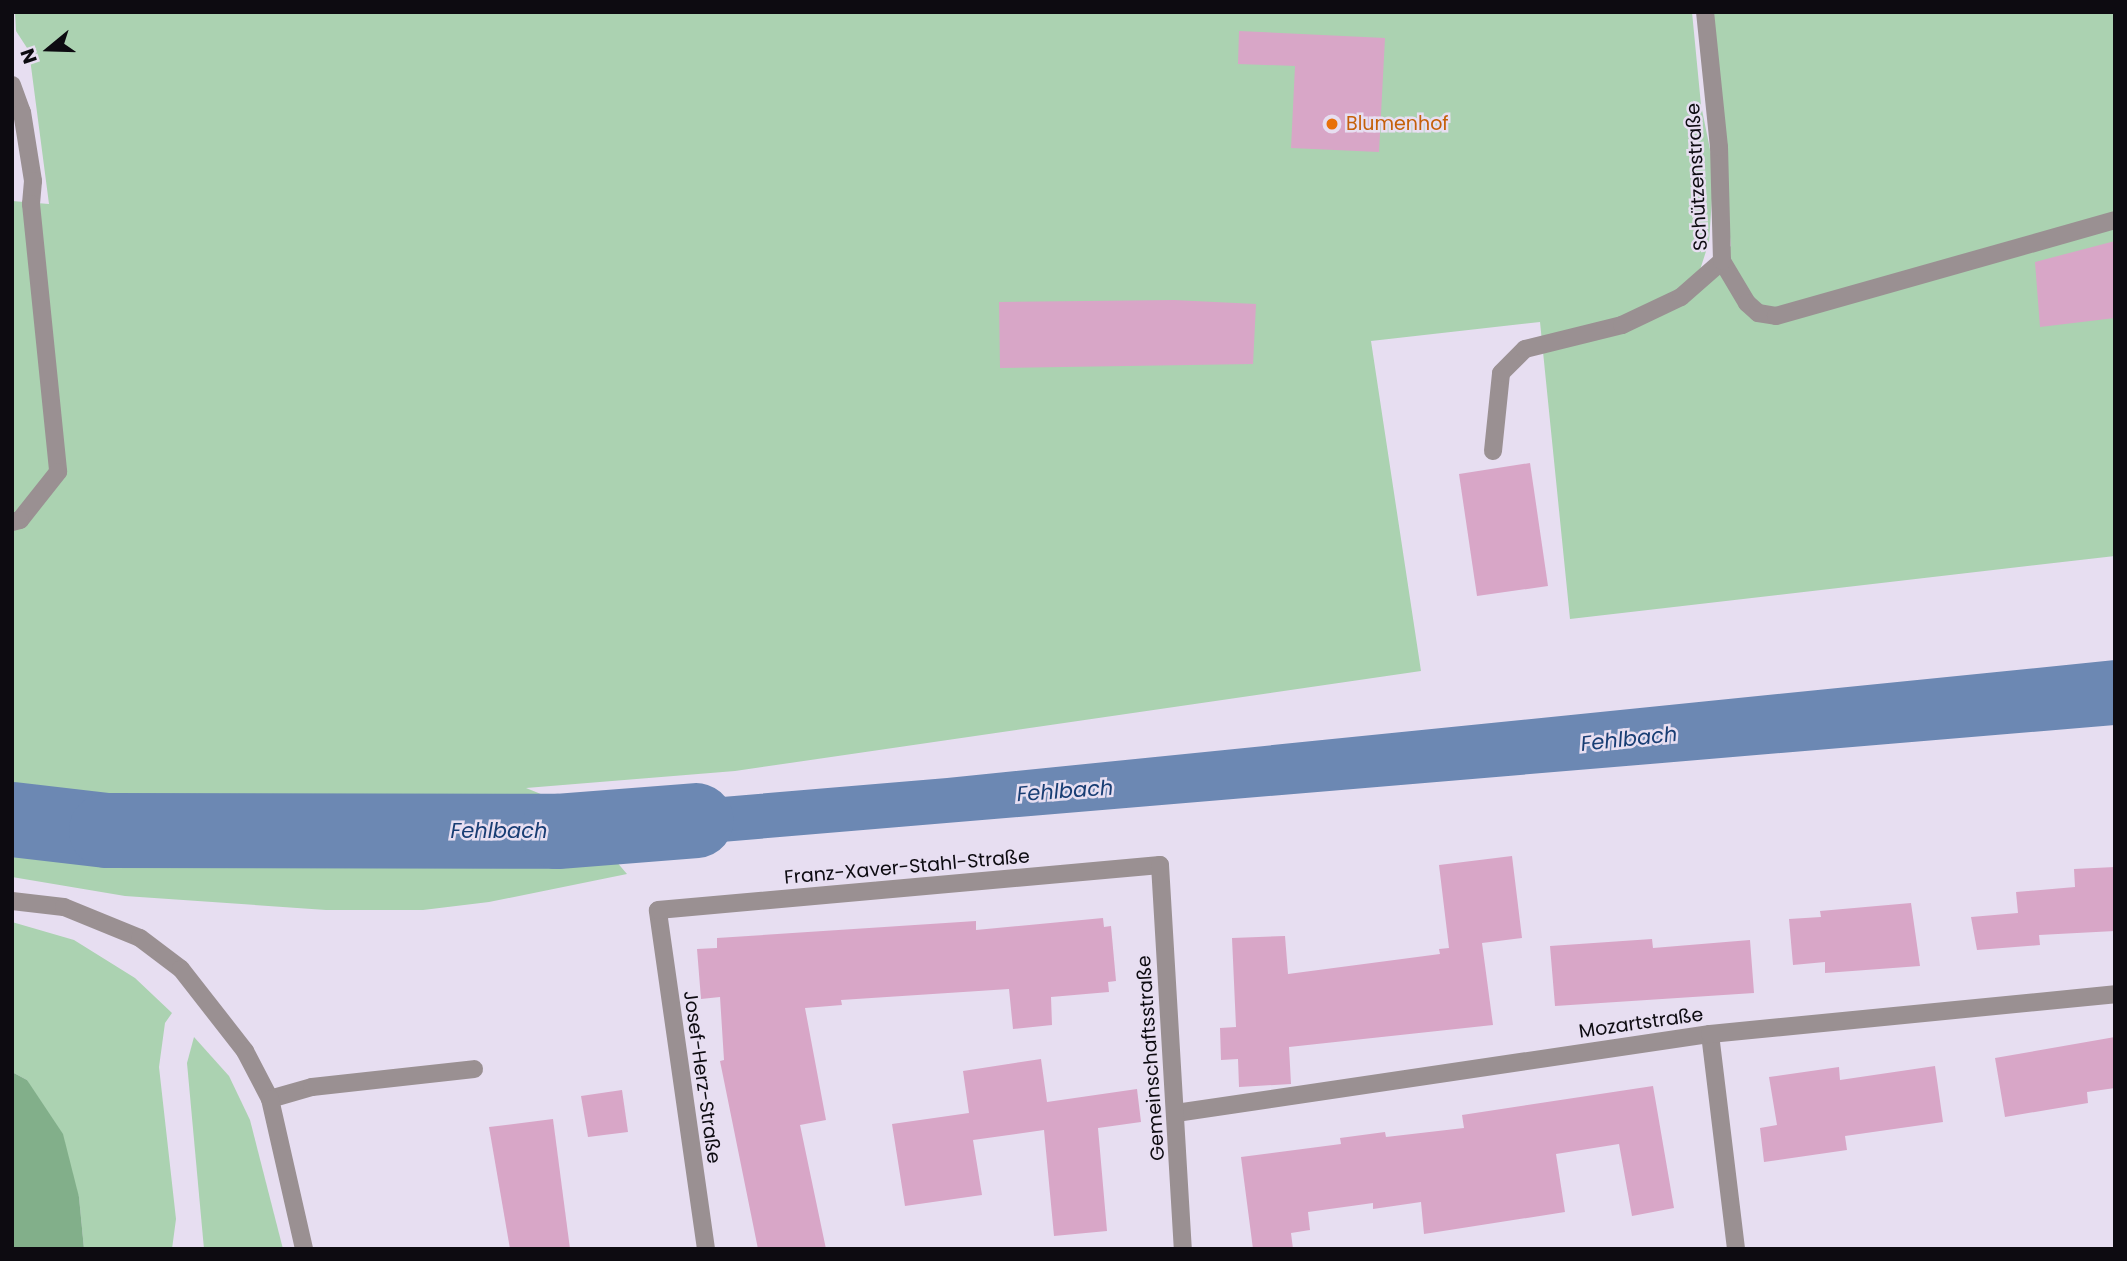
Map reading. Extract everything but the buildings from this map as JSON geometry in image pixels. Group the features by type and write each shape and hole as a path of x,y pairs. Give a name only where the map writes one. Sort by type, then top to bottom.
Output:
{"street":[{"name":"Schützenstraße","path":"1493,451 1501,373 1525,349 1622,325 1681,297 1722,261 1719,147 1706,12"},
{"path":"12,85 22,112 33,181 32,204 58,472 20,520 12,522"},
{"path":"1722,261 1747,303 1758,313 1776,316 2115,219"},
{"name":"Franz-Xaver-Stahl-Straße","path":"658,910 1160,865"},
{"name":"Gemeinschaftsstraße","path":"1160,865 1183,1249"},
{"path":"12,901 64,907 140,939 181,969 245,1052 270,1100 304,1249"},
{"name":"Josef-Herz-Straße","path":"658,910 706,1249"},
{"name":"Mozartstraße","path":"1176,1113 1710,1034 2115,994"},
{"path":"1710,1034 1736,1249"},
{"path":"270,1100 312,1087 474,1069"}],"green space":[{"path":"15,12 1692,12 1701,105 1714,169 1709,242 1699,273 1731,246 1706,12 2115,12 2115,556 1570,619 1540,322 1371,341 1421,671 735,771 526,788 568,805 627,874 489,902 423,910 326,910 125,896 12,877 12,201 49,204 29,51 16,31"},
{"path":"12,922 74,940 135,978 172,1013 165,1023 159,1067 176,1219 172,1249 84,1249 79,1197 27,1080 12,1072"},
{"path":"194,1037 229,1076 250,1120 283,1249 204,1249 187,1063"},
{"path":"12,1072 27,1080 63,1134 79,1197 84,1249 12,1249"}],"water":[{"path":"2115,660 2115,725 614,851 579,809 947,778"}],"waterway":[{"name":"Fehlbach","path":"12,819 106,830 557,831 696,820"}],"place":[{"name":"Blumenhof","path":"1332,124"}]}
